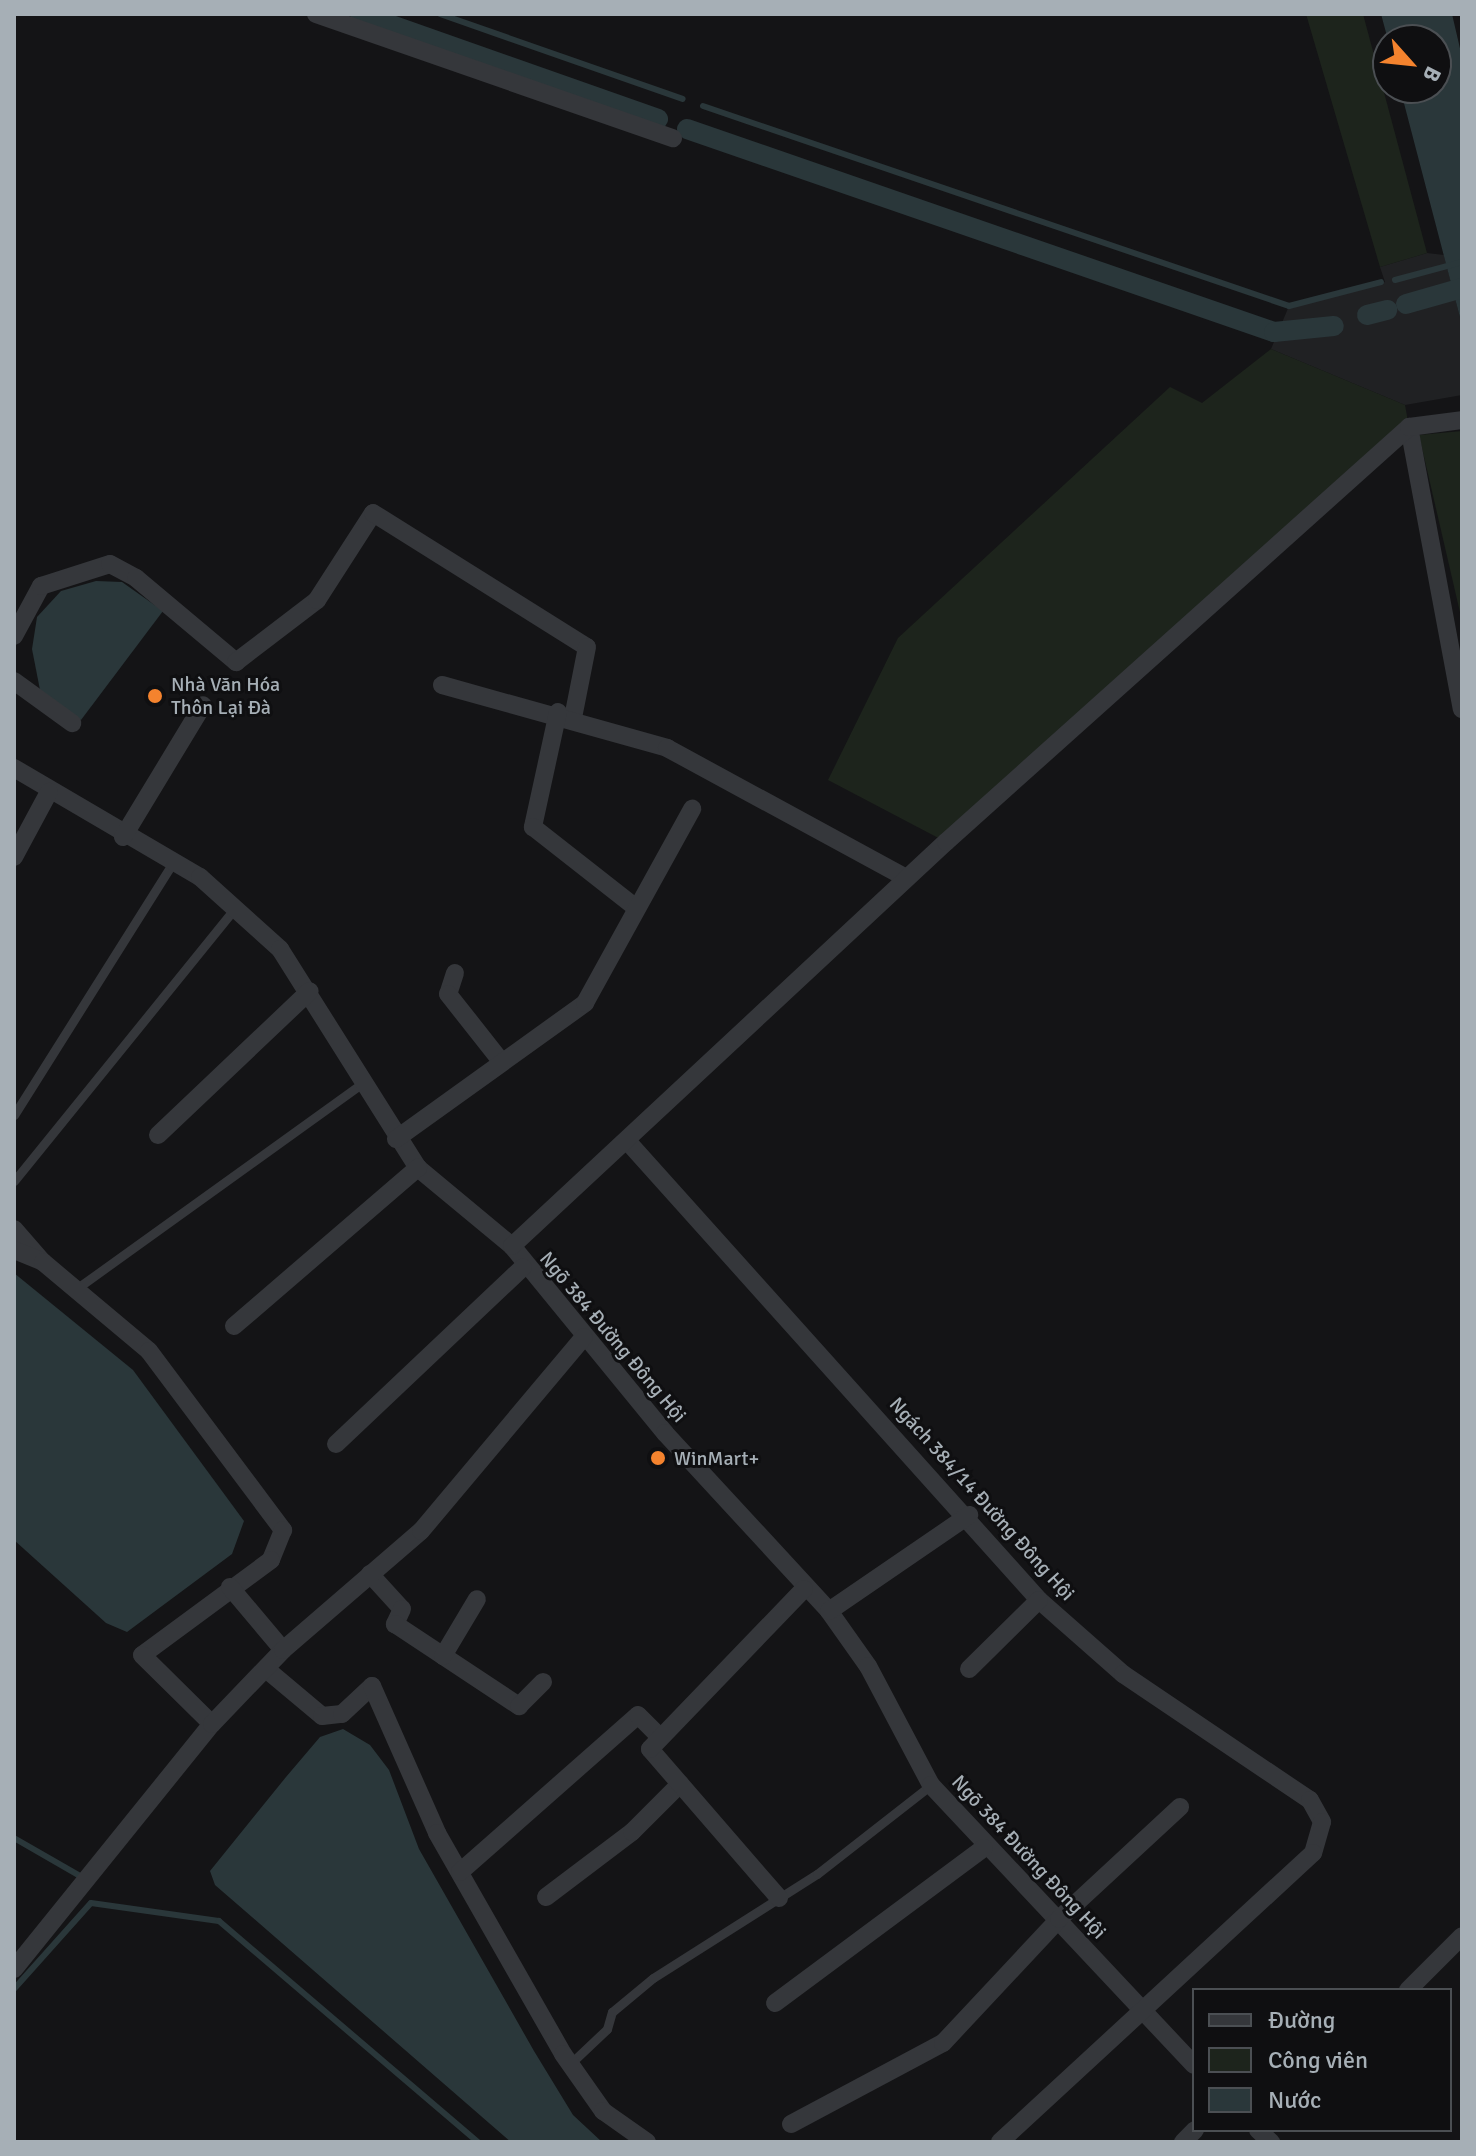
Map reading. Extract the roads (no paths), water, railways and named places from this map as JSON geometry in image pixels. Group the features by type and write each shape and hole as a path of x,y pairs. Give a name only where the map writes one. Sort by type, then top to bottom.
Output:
{"street":[{"path":"316,14 673,138"},
{"path":"512,1246 629,1143 906,878 1409,427 1456,422"},
{"path":"1409,427 1462,709"},
{"path":"14,636 41,586 110,564 236,662 317,600 373,513 587,647 533,827 635,907"},
{"path":"14,681 72,723"},
{"path":"442,685 566,715 667,748 906,878"},
{"path":"123,837 203,705"},
{"name":"Ngõ 384 Đường Đông Hội","path":"14,768 123,837 174,860 236,907 310,991 361,1084 418,1168 512,1246 523,1267 804,1589 829,1611 868,1666 931,1785 984,1848 1059,1919 1192,2063"},
{"path":"14,857 49,792"},
{"path":"396,1139 585,1003 635,907 692,809"},
{"path":"455,973 448,994 501,1061"},
{"path":"158,1135 310,991"},
{"name":"Ngách 384/14 Đường Đông Hội","path":"629,1143 969,1515 1039,1600 1123,1674 1310,1800 1322,1822 1313,1853 1141,2006 1000,2142"},
{"path":"234,1326 418,1168"},
{"path":"14,1229 43,1262 149,1351 277,1516 283,1530 271,1560 230,1587 142,1655 212,1724"},
{"path":"14,1250 43,1262"},
{"path":"336,1444 523,1267"},
{"path":"14,1969 212,1724 283,1650 467,1483 536,1388 584,1337"},
{"path":"829,1611 969,1515"},
{"path":"370,1574 402,1609 395,1624 519,1706 543,1682"},
{"path":"230,1587 283,1650"},
{"path":"779,1898 650,1749 657,1734 804,1589"},
{"path":"443,1656 477,1599"},
{"path":"969,1669 1039,1600"},
{"path":"266,1669 322,1716 342,1714 372,1686 460,1872 570,2064 603,2111 647,2142"},
{"path":"460,1872 638,1715 657,1734"},
{"path":"546,1897 632,1832 680,1784"},
{"path":"791,2124 943,2043 1059,1919 1180,1807"},
{"path":"775,2003 873,1937 984,1848"},
{"path":"1410,1988 1462,1936"}],"lane":[{"path":"14,1115 174,860"},
{"path":"14,1181 236,907"},
{"path":"76,1289 361,1084"},
{"path":"570,2064 607,2029 612,2012 653,1978 779,1898 931,1785"}],"water":[{"path":"1381,14 1452,14 1462,57 1462,325 1404,104 1452,104 1452,24 1384,24"},
{"path":"96,581 122,582 163,611 81,720 40,690 32,649 37,617 61,591"},
{"path":"14,1273 133,1370 244,1521 232,1554 127,1632 106,1623 14,1540"},
{"path":"343,1729 370,1745 389,1770 419,1849 534,2051 573,2115 602,2142 511,2142 215,1885 210,1871 286,1777 320,1737"}],"waterway":[{"path":"360,14 658,119"},
{"path":"440,14 683,99"},
{"path":"703,106 1289,306 1381,282"},
{"path":"687,129 1274,332 1334,326"},
{"path":"1395,280 1462,262"},
{"path":"1406,304 1462,288"},
{"path":"1367,315 1387,310"},
{"path":"14,1838 80,1876"},
{"path":"14,1989 91,1903 219,1921 478,2142"}],"place":[{"name":"Nhà Văn Hóa Thôn Lại Đà","path":"155,696"},
{"name":"WinMart+","path":"658,1458"}]}
